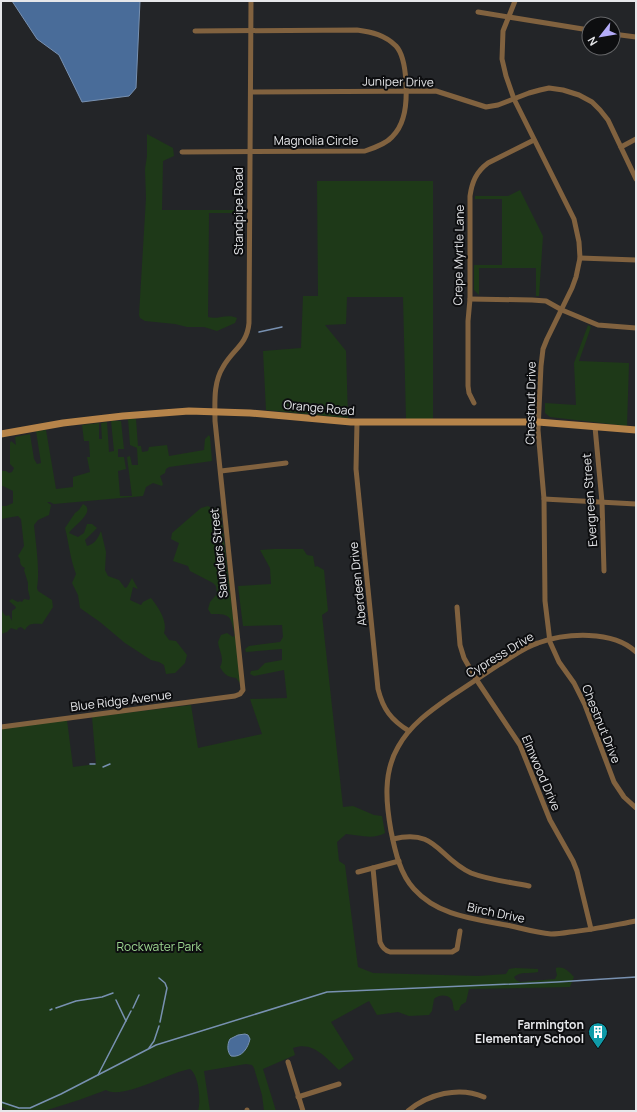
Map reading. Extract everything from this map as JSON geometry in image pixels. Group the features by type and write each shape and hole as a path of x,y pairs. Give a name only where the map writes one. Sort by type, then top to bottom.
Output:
{"main road":[{"name":"Orange Road","path":"1,434 64,423 174,411 250,413 356,422 538,422 595,428 636,430"}],"street":[{"name":"Standpipe Road","path":"215,412 216,388 219,374 226,362 245,339 249,327 251,1"},
{"name":"Chestnut Drive","path":"514,1 503,30 502,59 514,99 574,219 578,235 580,258 575,281 543,349 541,366 538,422 544,498 545,594 549,639 559,662 574,683 585,705 614,782 624,797 636,808"},
{"path":"478,12 581,29"},
{"name":"Magnolia Circle","path":"182,152 365,151 379,146 392,138 399,128 406,106 405,69 403,58 396,47 384,36 372,32 357,30 195,31"},
{"path":"621,35 636,37"},
{"name":"Juniper Drive","path":"251,92 436,91 486,107 498,105 529,92 550,88 563,90 579,95 592,102 600,110 608,120 636,179"},
{"path":"621,147 636,139"},
{"name":"Crepe Myrtle Lane","path":"474,403 469,393 468,386 471,185 481,168 488,163 534,140"},
{"path":"580,258 636,260"},
{"path":"470,300 546,301 562,310 598,325 636,328"},
{"name":"Saunders Street","path":"215,412 244,687 242,692"},
{"name":"Aberdeen Drive","path":"356,422 356,469 378,689 388,713 402,727 409,731"},
{"name":"Evergreen Street","path":"595,428 602,502 604,571"},
{"path":"221,471 286,463"},
{"path":"544,498 636,504"},
{"name":"Elmwood Drive","path":"457,607 462,652 476,679 520,745 548,815 574,861 591,930"},
{"name":"Cypress Drive","path":"409,731 424,716 476,679 531,646 549,639 575,636 608,637 624,643 636,652"},
{"name":"Blue Ridge Avenue","path":"1,727 236,696 242,692"},
{"name":"Birch Drive","path":"409,731 398,747 388,774 388,806 393,839 399,862 405,877 413,889 429,902 447,912 551,934 591,930 636,921"},
{"path":"393,839 406,836 420,837 434,844 454,862 470,872 479,876 529,886"},
{"path":"358,872 399,862"},
{"path":"374,868 380,942 386,951 452,952 457,949 460,931"},
{"path":"288,1062 303,1111"},
{"path":"298,1097 339,1084"},
{"path":"408,1111 417,1103 443,1094 474,1092 484,1096"}],"green space":[{"path":"147,134 173,148 174,156 163,161 162,210 246,210 246,213 209,213 208,317 215,318 230,316 237,318 235,323 217,331 204,327 187,327 175,324 145,321 140,318 146,198 145,169 147,156"},
{"path":"317,181 433,181 433,419 406,419 403,297 347,297 346,324 325,325 346,351 348,418 266,410 263,351 301,348 303,296 318,296"},
{"path":"520,190 543,236 539,296 536,296 536,268 479,268 479,295 474,290 474,265 502,265 502,199 475,199 475,196 508,196"},
{"path":"588,325 591,327 579,361 629,363 627,426 550,417 545,413 545,403 576,405 574,363"},
{"path":"128,419 136,419 138,446 141,446 142,452 148,451 149,447 167,445 169,456 204,450 205,439 209,435 212,461 169,467 166,469 165,473 160,476 163,484 162,486 153,483 146,487 143,496 54,504 47,502 51,505 49,515 38,520 34,525 38,565 37,588 38,591 52,600 53,607 42,624 30,625 25,630 21,627 17,630 11,628 7,632 1,634 1,607 3,613 6,616 9,615 12,621 12,611 16,608 9,601 12,599 22,602 24,599 29,600 30,598 24,570 25,568 21,565 18,556 24,546 21,519 18,516 1,519 1,506 6,506 13,503 13,491 1,486 1,471 6,471 9,473 12,472 14,468 10,464 11,441 16,445 15,437 30,434 34,459 37,464 41,463 36,431 46,430 56,489 73,487 73,477 90,472 87,457 90,457 89,441 84,441 82,425 99,423 99,439 102,439 101,423 107,422 109,452 114,451 111,421 121,421 124,449 118,449 118,457 124,457 126,469 118,471 120,496 132,496 127,457 130,456 132,465 138,465 137,448 130,445"},
{"path":"83,504 87,507 86,514 69,533 78,537 84,533 87,524 92,524 97,528 85,540 87,546 94,542 101,531 106,552 105,570 108,576 119,580 125,588 132,578 138,589 133,587 130,600 141,605 143,602 151,598 159,610 165,624 164,633 169,640 176,641 187,655 185,663 175,673 166,674 164,665 151,660 125,643 100,622 80,608 78,595 72,583 76,574 72,563 65,528"},
{"path":"208,506 211,508 217,508 220,506 240,676 240,683 236,678 226,675 220,667 222,658 218,642 221,635 227,633 233,637 235,635 229,617 211,614 208,609 210,602 217,594 216,586 190,571 188,566 173,561 179,543 171,539 172,533 201,508"},
{"name":"Rockwater Park","path":"303,549 307,555 313,556 315,567 317,566 324,570 328,611 322,615 343,807 353,806 374,815 382,816 385,833 371,837 346,834 337,842 339,861 345,865 358,967 373,973 478,976 506,974 509,969 515,968 538,969 538,972 516,975 514,977 520,982 555,979 557,975 556,968 561,968 566,970 574,977 570,987 469,989 466,1002 461,1005 459,1010 455,1011 452,1000 449,997 440,996 434,999 432,1011 429,1015 409,1016 398,1012 377,1015 369,1001 331,1022 354,1059 339,1070 324,1055 313,1048 300,1046 293,1048 295,1055 263,1069 276,1111 264,1111 262,1095 254,1068 252,1065 246,1064 204,1071 210,1111 198,1111 199,1101 197,1082 193,1072 190,1069 135,1089 114,1092 106,1090 44,1111 8,1111 1,1106 1,729 67,720 73,767 96,764 92,717 191,705 198,748 262,734 250,699 287,698 284,670 254,676 250,674 251,671 258,670 265,663 282,660 282,649 246,652 245,649 249,646 280,642 283,637 282,625 243,626 238,586 271,584 270,568 260,550"}],"water":[{"path":"12,1 140,1 136,88 129,96 82,102 59,55 37,39"},
{"path":"238,1035 248,1035 250,1039 248,1046 241,1054 231,1056 228,1048 230,1039"}],"waterway":[{"path":"259,332 282,327"},
{"path":"90,764 95,764"},
{"path":"103,767 110,764"},
{"path":"1,1102 19,1108 30,1108 61,1094 156,1045 327,992 636,977"},
{"path":"159,978 165,983 167,988 160,1022"},
{"path":"56,1008 76,1001 102,997 113,993"},
{"path":"133,1008 139,995"},
{"path":"116,1000 126,1021"},
{"path":"98,1075 131,1011"},
{"path":"149,1048 154,1041 159,1026"}],"place":[{"name":"Farmington Elementary School","path":"598,1049"}]}
